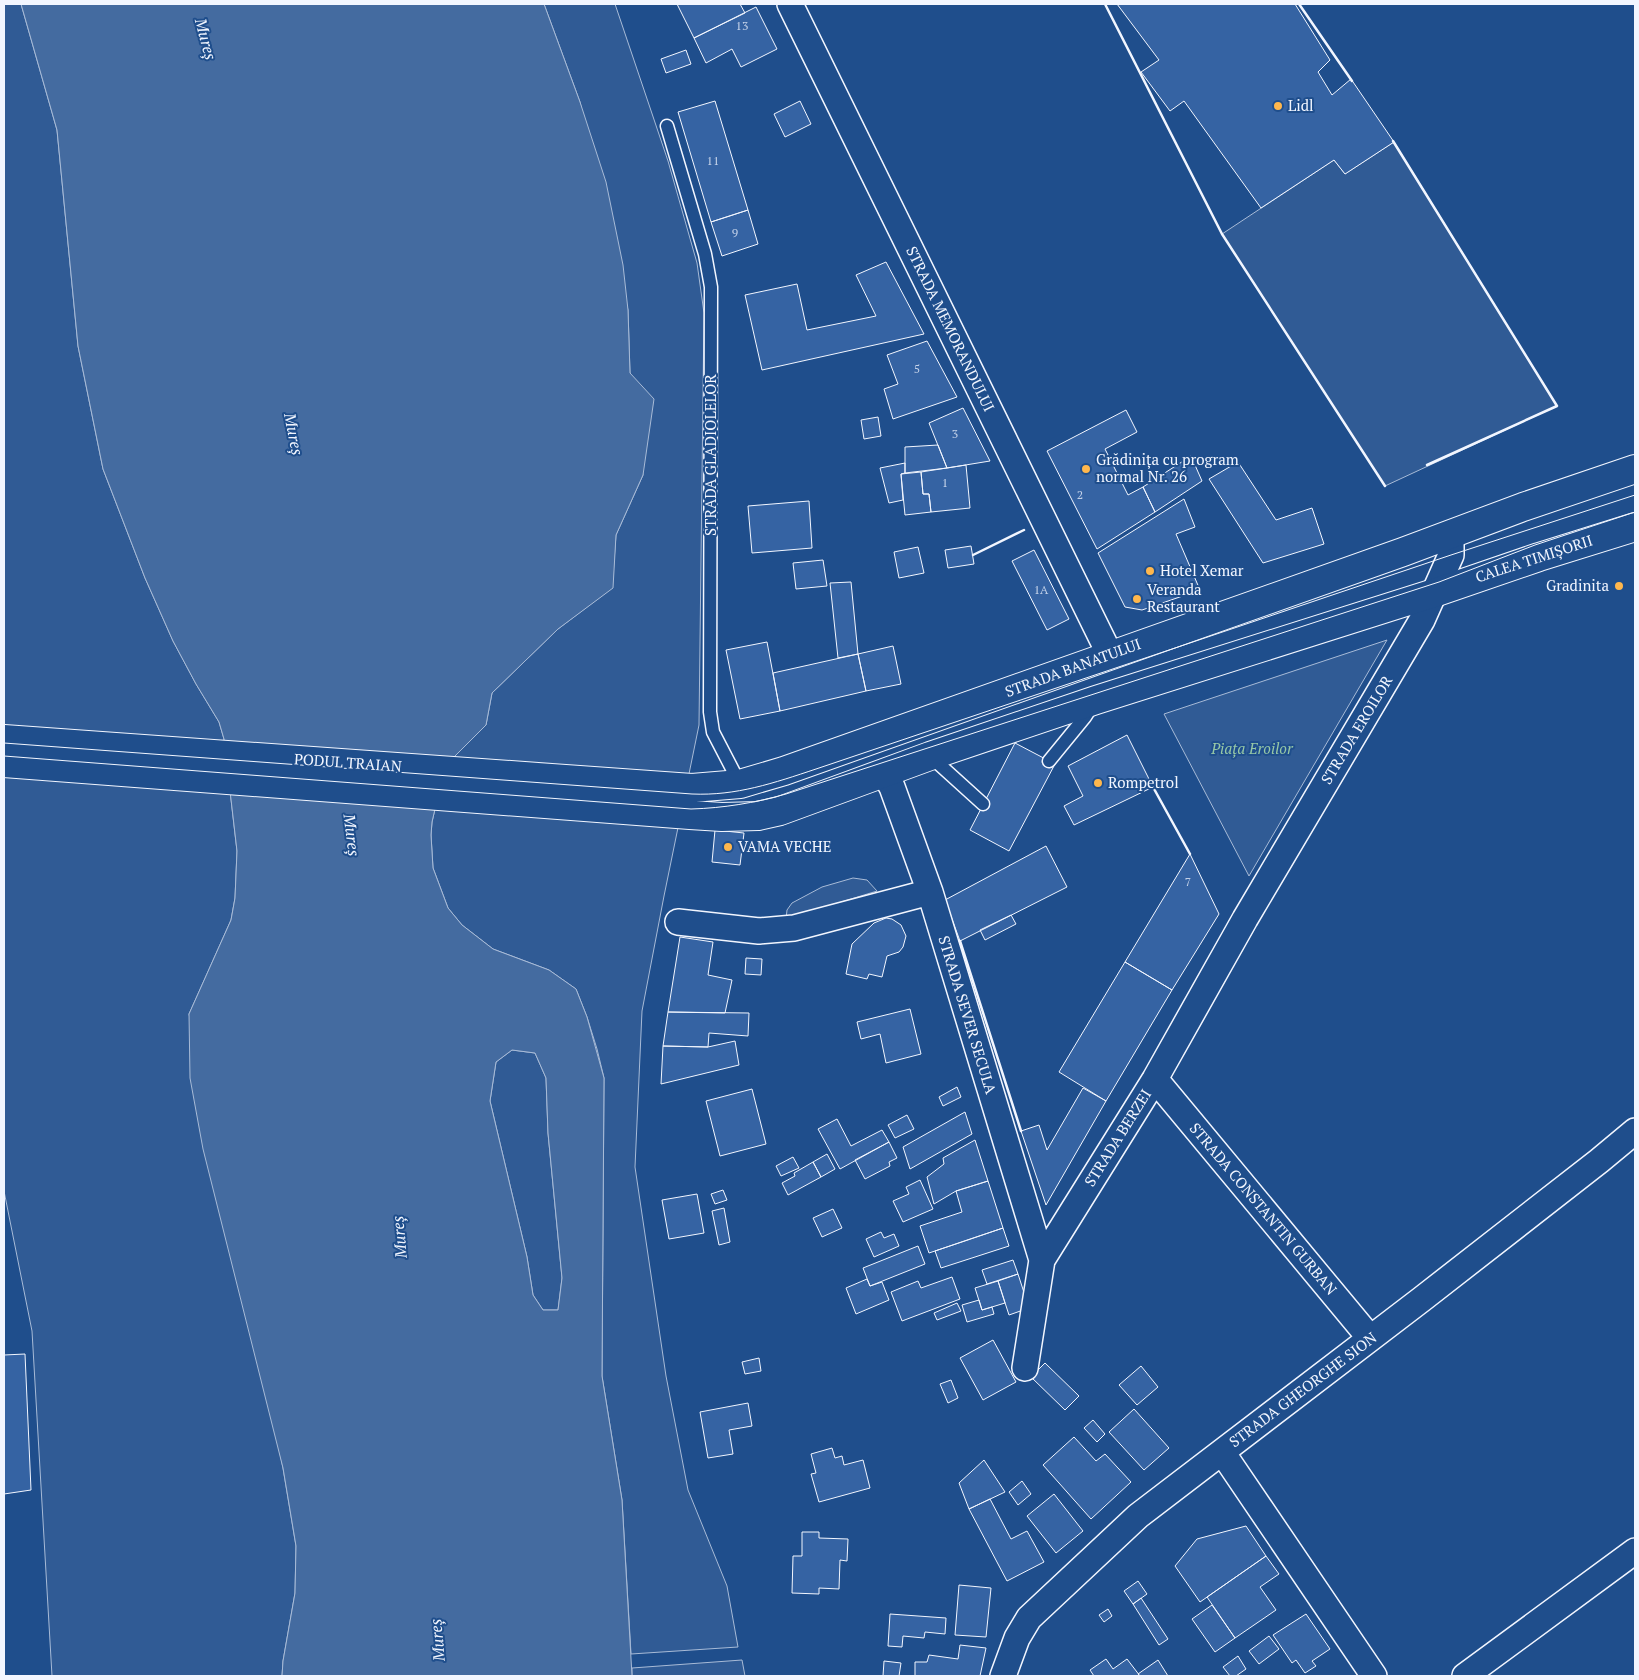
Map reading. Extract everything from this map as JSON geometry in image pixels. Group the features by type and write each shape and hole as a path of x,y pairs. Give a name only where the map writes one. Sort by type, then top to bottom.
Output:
{"main road":[{"path":"1451,535 1522,507 1635,469"},
{"name":"CALEA TIMIȘORII","path":"1434,593 1635,527"},
{"name":"STRADA BANATULUI","path":"692,788 740,784 784,771 1451,535"},
{"path":"884,773 1096,700 1434,593"},
{"name":"PODUL TRAIAN","path":"4,739 692,788"},
{"name":"PODUL TRAIAN","path":"4,763 722,817 758,816 780,811 801,805 884,773"}],"street":[{"name":"STRADA MEMORANDULUI","path":"790,4 1110,655"},
{"name":"STRADA EROILOR","path":"1245,919 1422,620 1452,555 1451,535"},
{"name":"STRADA SEVER SECULA","path":"884,773 892,787 930,892 1042,1260"},
{"path":"678,922 759,931 794,928 930,892"},
{"name":"STRADA BERZEI","path":"1025,1368 1042,1260 1155,1079 1245,919"},
{"name":"STRADA CONSTANTIN GURBAN","path":"1155,1079 1370,1338"},
{"name":"STRADA GHEORGHE SION","path":"1003,1676 1017,1638 1029,1618 1138,1516 1599,1161 1635,1131"},
{"path":"1222,1452 1374,1676"},
{"path":"1465,1676 1635,1551"}],"lane":[{"name":"STRADA GLADIOLELOR","path":"666,126 705,254 711,287 710,712 713,732 740,784"},
{"path":"1049,761 1085,717 1096,700"},
{"path":"930,756 984,804"}],"shaded area":[{"path":"4,4 21,4 57,130 78,346 103,469 145,578 173,641 219,722 224,739 237,851 235,898 231,920 189,1014 283,1468 296,1546 295,1593 282,1676 52,1676 32,1331 4,1191"},
{"path":"544,4 615,4 668,161 697,263 704,313 699,725 642,1011 635,1167 666,1376 688,1490 727,1586 738,1647 631,1654 622,1500 602,1376 604,1078 597,1049 576,989 549,970 493,949 462,925 448,908 433,868 432,822 445,766 486,725 492,693 558,629 612,588 616,535 643,475 630,373 628,310 580,102"},
{"path":"1394,142 1557,406 1385,486 1222,234 1334,160 1345,174"},
{"name":"Piața Eroilor","path":"1387,640 1249,876 1164,714"},
{"path":"853,878 867,880 877,891 786,919 787,910 792,903 822,887"},
{"path":"512,1050 535,1053 546,1078 548,1133 562,1278 558,1310 543,1310 533,1295 527,1257 490,1101 496,1062"},
{"path":"742,1660 745,1676 632,1676 632,1668"}],"water":[{"name":"Mureș","path":"21,4 544,4 580,102 606,182 623,265 628,310 630,373 654,399 643,475 616,535 613,588 558,629 492,693 486,725 445,766 432,822 431,835 433,868 448,908 462,925 493,949 549,970 576,989 587,1017 604,1078 602,1376 622,1500 632,1676 282,1676 295,1593 296,1546 283,1468 203,1149 190,1078 189,1014 231,920 235,898 237,851 224,739 219,722 173,641 145,578 103,469 78,346 57,130","holes":["512,1050 535,1053 546,1078 548,1133 562,1278 558,1310 543,1310 533,1295 527,1257 490,1101 496,1062"]}],"building":[{"path":"677,4 740,4 745,13 694,38"},
{"name":"Lidl","path":"1117,4 1295,4 1330,60 1318,72 1332,95 1351,79 1394,142 1345,174 1334,160 1261,208 1184,101 1170,111 1141,72 1159,60"},
{"path":"756,7 777,49 741,67 732,49 706,63 694,38"},
{"path":"686,50 691,64 666,73 661,59"},
{"path":"715,101 748,210 711,222 678,112"},
{"path":"800,101 811,124 785,137 774,114"},
{"path":"748,210 758,244 722,256 711,222"},
{"path":"886,262 924,334 762,370 745,295 797,284 807,330 876,316 856,275"},
{"path":"927,341 957,397 893,419 884,389 898,384 887,355"},
{"path":"963,408 990,461 947,468 929,423"},
{"name":"Grădinița cu program normal Nr. 26","path":"1126,410 1137,432 1105,449 1128,495 1143,487 1155,512 1097,549 1047,451"},
{"path":"878,417 881,436 864,439 861,420"},
{"path":"938,445 947,468 905,473 905,447"},
{"path":"1191,456 1202,481 1155,512 1143,487"},
{"path":"1238,462 1276,520 1312,508 1324,544 1263,563 1209,479"},
{"path":"905,463 905,473 901,474 903,500 889,503 880,468"},
{"path":"966,465 970,508 931,512 929,494 923,494 921,472"},
{"path":"921,472 923,494 929,494 931,512 905,515 901,474"},
{"name":"Hotel Xemar","path":"1184,499 1195,527 1176,534 1200,590 1142,610 1125,607 1098,553"},
{"path":"809,501 812,548 752,553 748,506"},
{"path":"971,546 974,564 948,568 945,550"},
{"path":"918,547 924,573 899,578 894,552"},
{"path":"1034,550 1069,619 1047,630 1012,561"},
{"path":"823,560 827,586 796,589 793,563"},
{"path":"851,582 858,654 838,658 830,583"},
{"path":"767,642 780,711 740,719 726,650"},
{"path":"893,646 901,684 866,691 858,654"},
{"path":"858,654 866,691 780,711 773,673"},
{"path":"1127,735 1153,787 1074,825 1064,806 1083,796 1068,766"},
{"path":"1015,743 1055,764 1009,851 970,830"},
{"name":"VAMA VECHE","path":"715,830 744,833 740,865 712,862"},
{"path":"1046,846 1067,887 960,941 945,900"},
{"path":"1190,854 1219,914 1172,990 1125,962"},
{"path":"1011,915 1016,924 985,940 980,930"},
{"path":"886,918 892,919 901,925 906,936 903,947 899,952 887,956 882,977 869,974 867,979 846,974 852,944 874,923"},
{"path":"680,937 713,942 708,975 732,980 725,1013 668,1012"},
{"path":"746,958 762,959 761,975 745,974"},
{"path":"1125,962 1172,990 1106,1101 1059,1072"},
{"path":"910,1009 921,1054 886,1063 880,1034 861,1039 857,1022"},
{"path":"668,1012 749,1013 748,1036 709,1033 708,1047 663,1046"},
{"path":"735,1041 739,1065 661,1084 663,1046 708,1047"},
{"path":"957,1087 961,1097 943,1106 939,1097"},
{"path":"1083,1088 1106,1101 1046,1205 1021,1131 1039,1125 1047,1150"},
{"path":"752,1089 766,1144 720,1156 706,1101"},
{"path":"965,1112 972,1134 910,1169 903,1147"},
{"path":"907,1115 914,1129 895,1138 888,1125"},
{"path":"837,1119 851,1146 882,1130 889,1142 840,1169 818,1129"},
{"path":"975,1140 988,1181 956,1191 934,1204 927,1177 944,1164 943,1158"},
{"path":"889,1142 897,1158 889,1162 890,1166 865,1179 855,1160"},
{"path":"827,1154 835,1169 821,1177 813,1162"},
{"path":"793,1157 799,1168 781,1176 776,1166"},
{"path":"813,1162 821,1177 788,1195 782,1183 795,1176 794,1173"},
{"path":"920,1180 933,1209 903,1222 893,1201 909,1194 906,1187"},
{"path":"988,1181 1003,1228 929,1253 920,1226 962,1212 956,1191"},
{"path":"723,1190 727,1200 715,1204 711,1194"},
{"path":"697,1194 704,1233 669,1239 662,1200"},
{"path":"724,1208 730,1242 719,1245 712,1211"},
{"path":"833,1209 842,1228 822,1237 813,1218"},
{"path":"1003,1228 1009,1246 941,1268 935,1251"},
{"path":"881,1232 884,1238 894,1234 899,1246 874,1257 866,1239"},
{"path":"918,1246 925,1264 870,1286 863,1268"},
{"path":"1013,1260 1018,1274 987,1284 982,1270"},
{"path":"1018,1274 1029,1308 1009,1315 998,1281"},
{"path":"952,1277 960,1299 902,1321 891,1292 918,1281 921,1288"},
{"path":"867,1279 870,1286 882,1282 889,1300 856,1314 846,1288"},
{"path":"998,1281 1005,1303 982,1310 975,1288"},
{"path":"979,1300 982,1310 992,1307 994,1314 967,1322 962,1305"},
{"path":"957,1303 961,1311 937,1320 934,1313"},
{"path":"993,1340 1016,1382 983,1400 960,1358"},
{"path":"25,1354 31,1490 4,1494 4,1355"},
{"path":"759,1358 761,1371 745,1374 742,1362"},
{"path":"1045,1363 1079,1396 1065,1410 1031,1377"},
{"path":"1141,1366 1158,1387 1137,1405 1119,1385"},
{"path":"951,1380 958,1398 948,1403 940,1384"},
{"path":"748,1403 752,1426 729,1430 733,1454 708,1458 700,1412"},
{"path":"1134,1409 1169,1448 1144,1470 1109,1432"},
{"path":"1093,1420 1105,1434 1097,1442 1084,1428"},
{"path":"1074,1437 1096,1461 1105,1454 1131,1482 1091,1519 1043,1465"},
{"path":"832,1448 835,1458 842,1456 844,1465 863,1460 870,1488 819,1502 811,1474 816,1473 811,1454"},
{"path":"984,1460 1005,1492 969,1509 959,1483"},
{"path":"1022,1481 1031,1494 1018,1505 1009,1492"},
{"path":"1054,1494 1083,1531 1056,1553 1027,1516"},
{"path":"990,1499 1011,1539 1027,1531 1044,1562 1007,1581 969,1509"},
{"path":"1246,1526 1266,1556 1200,1602 1175,1566 1197,1539"},
{"path":"802,1532 819,1532 819,1538 848,1539 847,1561 840,1560 839,1589 819,1588 819,1594 792,1593 793,1556 802,1556"},
{"path":"1266,1556 1279,1574 1260,1587 1276,1610 1235,1638 1207,1597"},
{"path":"1138,1581 1147,1594 1133,1604 1124,1591"},
{"path":"959,1585 991,1588 986,1637 955,1635"},
{"path":"1141,1598 1168,1639 1159,1645 1133,1604"},
{"path":"1212,1605 1235,1638 1215,1652 1192,1619"},
{"path":"1108,1609 1112,1616 1104,1622 1099,1615"},
{"path":"890,1614 946,1618 945,1634 925,1632 924,1638 903,1636 902,1647 888,1646"},
{"path":"1306,1614 1330,1649 1312,1661 1316,1666 1305,1673 1296,1660 1292,1663 1273,1635"},
{"path":"1269,1636 1279,1649 1259,1664 1249,1651"},
{"path":"960,1645 986,1648 980,1676 915,1676 915,1662 927,1662 929,1655 958,1659"},
{"path":"1238,1656 1246,1669 1236,1676 1230,1676 1223,1667"},
{"path":"1106,1659 1113,1669 1127,1659 1140,1676 1094,1676 1090,1670"},
{"path":"1158,1660 1168,1676 1140,1676 1138,1674"},
{"path":"884,1661 901,1663 899,1676 883,1676"}],"tram line":[{"path":"4,743 692,794 739,791 770,784 1635,495"},
{"path":"4,756 691,809 739,804 786,794 1439,582 1535,545 1635,512"}],"wall":[{"path":"1105,4 1222,234 1385,486"},
{"path":"1299,4 1352,81"},
{"path":"1393,141 1557,406 1427,465"},
{"path":"973,555 1024,530"},
{"path":"1153,787 1190,854"},
{"path":"960,941 1021,1131"}],"place":[{"name":"Lidl","path":"1278,106"},
{"name":"Grădinița cu program normal Nr. 26","path":"1086,469"},
{"name":"Hotel Xemar","path":"1150,571"},
{"name":"Gradinita","path":"1619,586"},
{"name":"Veranda Restaurant","path":"1137,599"},
{"name":"Rompetrol","path":"1098,783"},
{"name":"VAMA VECHE","path":"728,847"}]}
